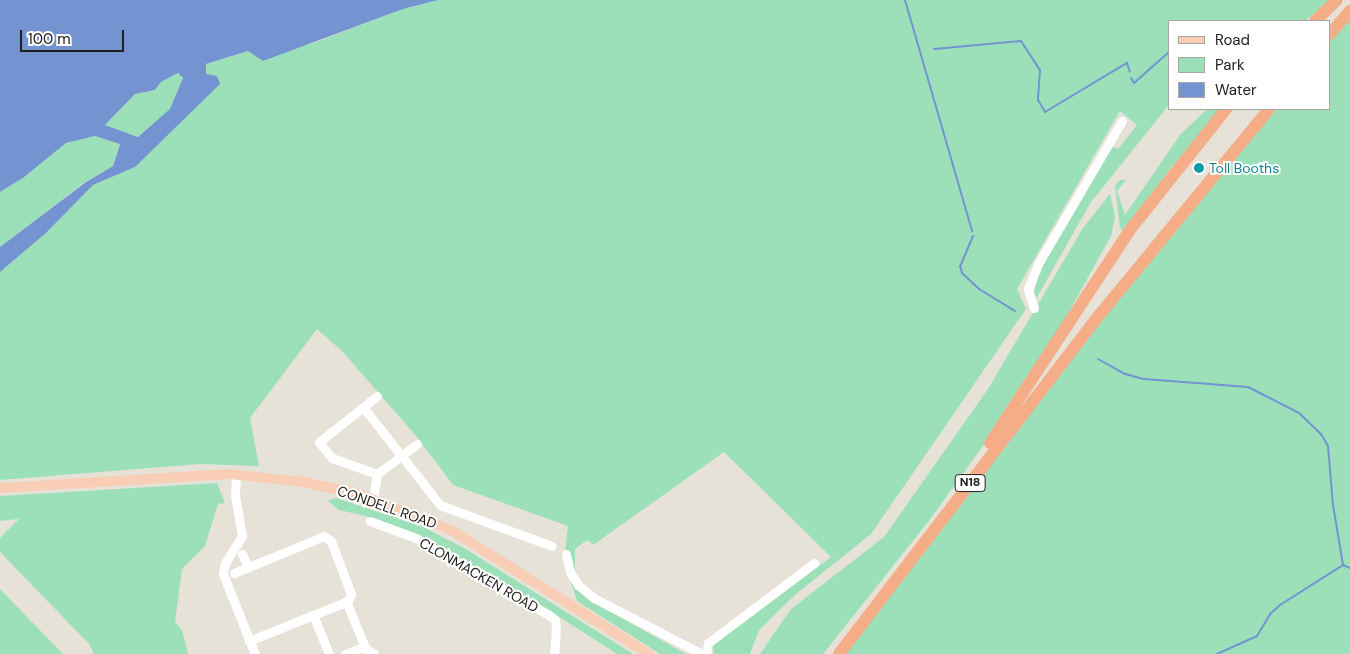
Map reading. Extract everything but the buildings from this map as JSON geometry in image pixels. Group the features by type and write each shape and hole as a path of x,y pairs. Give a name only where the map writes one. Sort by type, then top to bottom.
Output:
{"highway":[{"path":"1316,20 1337,0"},
{"path":"1330,34 1350,11"},
{"name":"N18","path":"830,654 991,442 1129,231 1225,110"},
{"name":"N18","path":"839,654 1101,313 1268,110"}],"main road":[{"name":"CONDELL ROAD","path":"0,488 180,475 236,474 317,484 373,499 450,530 649,654"}],"street":[{"path":"1034,308 1028,289 1038,264 1122,121"},
{"path":"377,396 319,442 332,458 377,474"},
{"path":"363,407 440,505 552,546"},
{"path":"373,499 377,474 417,444"},
{"path":"236,474 235,495 242,536 225,563 223,574 248,641 255,654"},
{"name":"CLONMACKEN ROAD","path":"370,520 416,538 549,615 555,620 554,654"},
{"path":"234,573 320,537 328,537 351,594 346,601 248,641"},
{"path":"242,554 248,567"},
{"path":"566,554 570,572 578,585 594,598 704,654 708,643 814,563"},
{"path":"346,601 365,647 374,654"},
{"path":"313,615 329,654"},
{"path":"345,654 365,647"}],"green space":[{"path":"438,0 1330,0 1306,20 1168,20 1168,106 1091,202 1036,299 1032,300 1042,262 1111,146 1118,149 1137,125 1120,111 1017,289 1026,309 871,534 796,594 759,630 750,654 714,654 712,645 831,557 724,452 593,545 587,540 575,549 575,584 595,603 686,654 660,654 577,601 564,560 568,526 453,485 417,437 342,351 317,329 250,418 259,466 200,464 0,480 0,272 46,233 93,185 135,167 206,74 206,64 248,51 311,44 403,9"},
{"path":"1350,15 1350,654 844,654 1049,386 1272,110 1330,110 1330,39"},
{"path":"178,73 183,78 170,110 138,137 105,125 135,94 155,90 161,82"},
{"path":"1206,110 1220,110 1169,170 1124,233 1120,228 1115,186 1120,180 1126,180 1117,191 1125,215 1180,135"},
{"path":"95,136 120,143 113,166 85,182 0,247 0,192 23,178 66,143"},
{"path":"1110,194 1115,216 1111,236 1054,339 1016,400 928,522 823,654 760,654 791,609 884,537 988,389 1083,228"},
{"path":"217,483 225,503 218,504 205,546 182,569 175,622 182,630 188,654 94,654 89,644 0,552 0,538 19,519 0,521 0,496"},
{"path":"336,498 423,527 464,548 633,654 617,654 550,611 366,516 339,510 328,501"},
{"path":"0,589 62,653 63,654 0,654"}],"water":[{"path":"0,0 438,0 403,9 263,61 248,51 206,64 206,74 217,76 220,84 135,167 93,185 46,233 0,272 0,247 86,182 113,166 120,144 95,136 66,143 23,178 0,192","holes":["178,73 183,78 170,109 138,137 105,125 135,94 155,90 161,82"]}],"waterway":[{"path":"905,0 972,231"},
{"path":"934,49 1021,41 1040,70 1038,100 1045,112 1127,63 1130,72"},
{"path":"1131,78 1134,83 1168,53"},
{"path":"973,236 960,266 962,273 979,289 1015,311"},
{"path":"1098,359 1125,374 1144,379 1248,387 1299,413 1321,434 1328,446 1333,505 1343,565"},
{"path":"1343,565 1350,568"},
{"path":"1217,654 1257,636 1270,614 1280,605 1343,565"}],"place":[{"name":"Toll Booths","path":"1199,168"}]}
